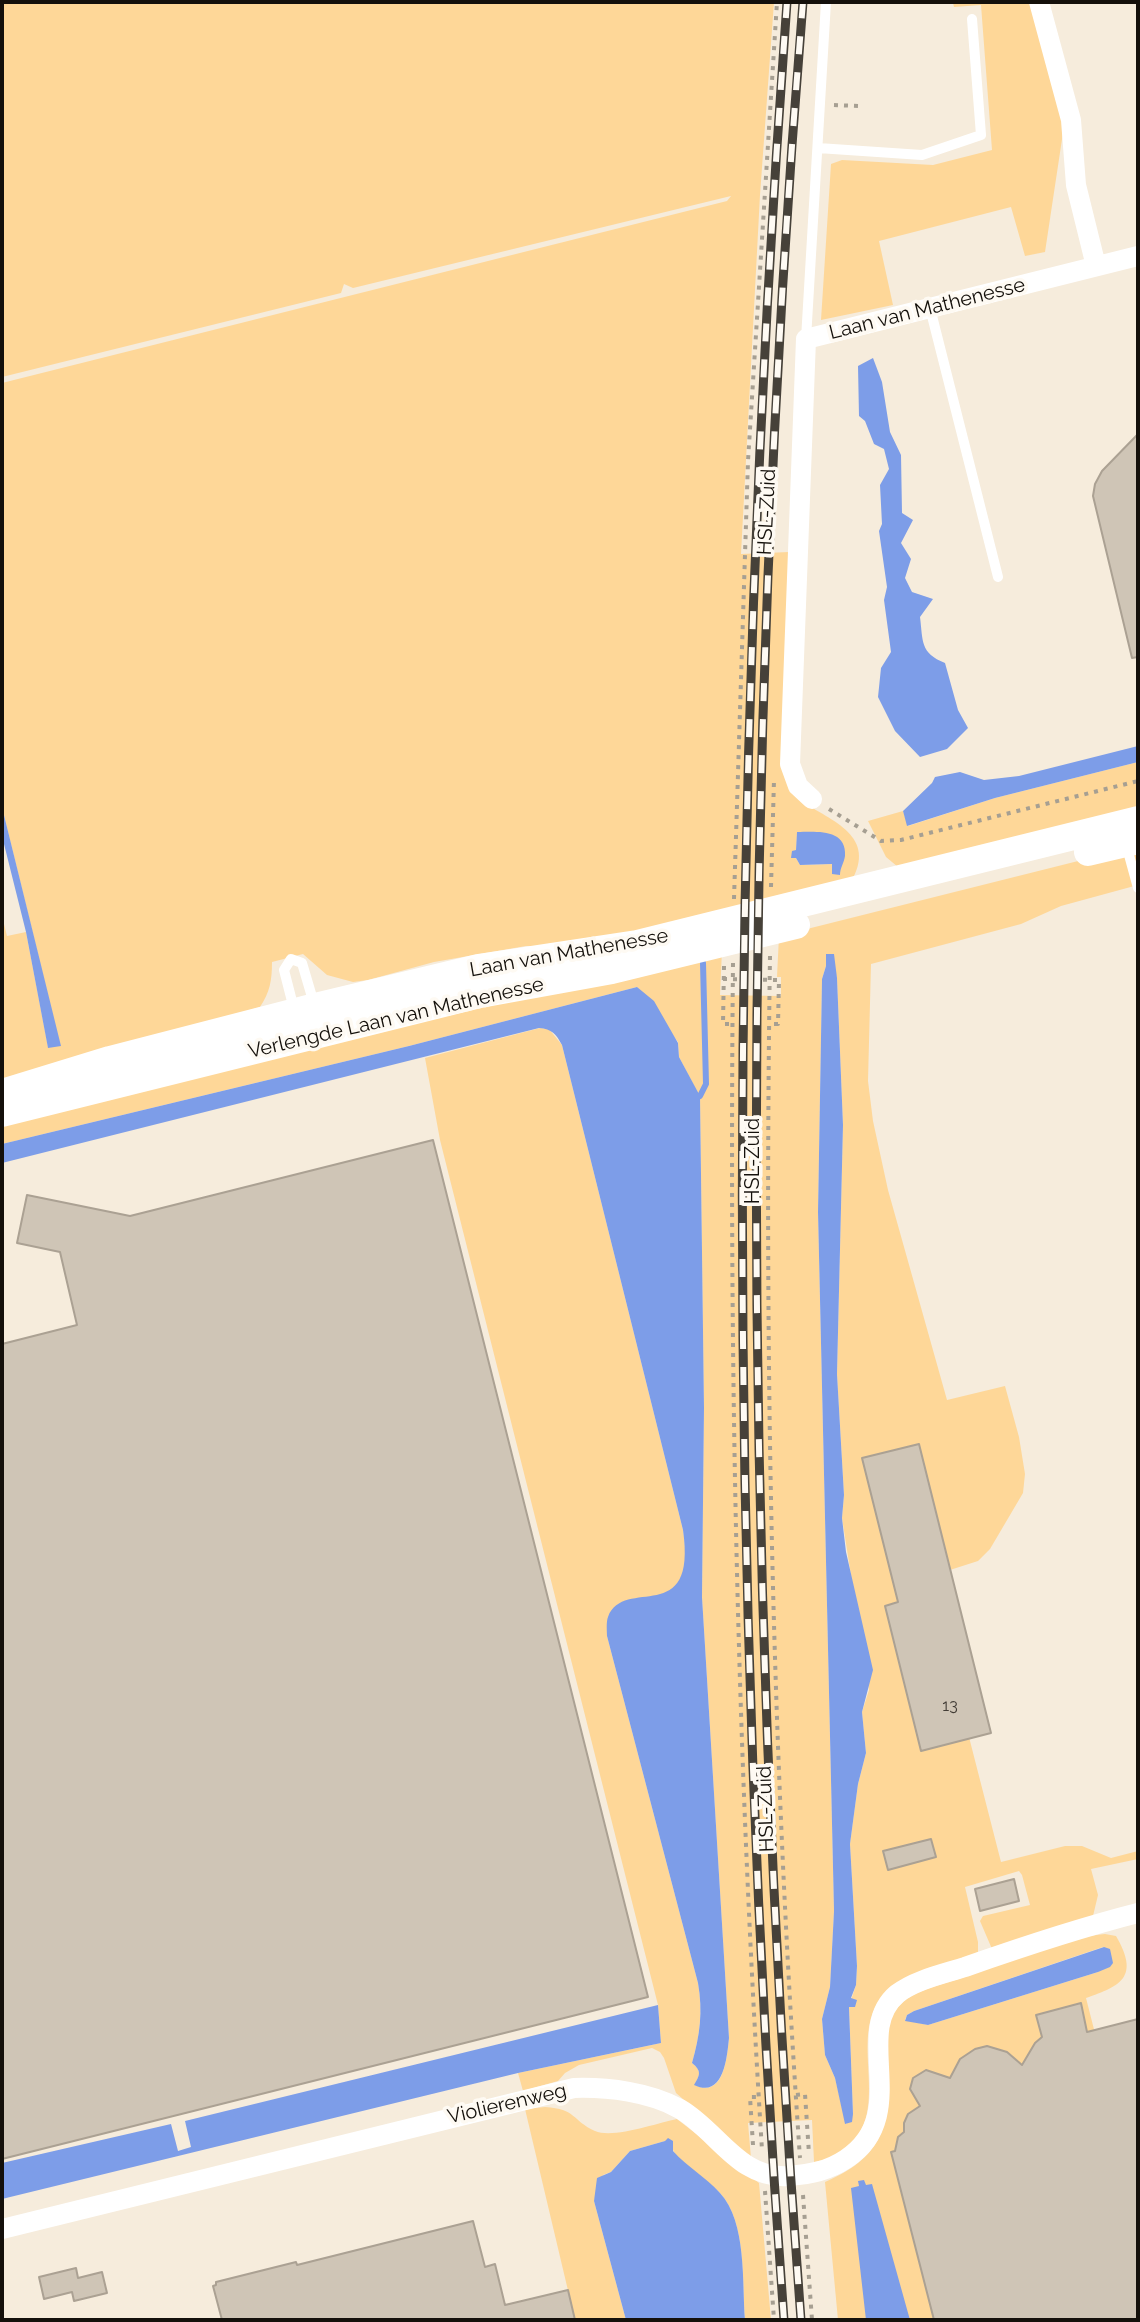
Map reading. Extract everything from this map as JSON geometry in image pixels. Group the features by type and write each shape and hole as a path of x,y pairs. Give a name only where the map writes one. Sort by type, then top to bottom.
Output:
{"street":[{"path":"1039,2 1071,120 1076,185 1096,266"},
{"name":"Laan van Mathenesse","path":"812,799 798,786 790,764 806,339 1138,256"},
{"name":"Laan van Mathenesse","path":"659,959 1131,831"},
{"name":"Laan van Mathenesse","path":"2,1093 110,1060 306,1019 478,968 637,944 1131,831"},
{"name":"Verlengde Laan van Mathenesse","path":"2,1113 135,1080 306,1019 480,994 659,959"},
{"name":"Violierenweg","path":"2,2229 574,2088 630,2093 678,2108 739,2161 764,2174 784,2177 825,2171 865,2143 873,2127 880,2092 880,2025 886,2009 897,1994 916,1984 1008,1952 1138,1913"}],"lane":[{"path":"806,339 826,2"},
{"path":"818,148 922,155 981,135 972,19"},
{"path":"930,308 998,577"},
{"path":"1131,831 1138,888"}],"path":[{"name":"HSL-Zuid","path":"733,904 747,476 777,2"},
{"path":"833,105 859,106"},
{"path":"771,890 774,771"},
{"path":"812,799 881,841 901,840 1138,781"},
{"name":"HSL-Zuid","path":"770,950 768,1220 773,1545 781,1807 801,2171"},
{"name":"HSL-Zuid","path":"733,963 731,1271 736,1584 763,2157"},
{"path":"732,1024 723,1024 723,979 779,980 778,1024 769,1024"},
{"path":"796,2095 805,2094 808,2140"},
{"path":"753,2142 750,2097 759,2097"},
{"path":"802,2185 812,2320"},
{"path":"764,2186 774,2320"}],"shaded area":[{"path":"2,2 774,2 760,195 741,554 789,552 801,801 838,823 855,841 859,853 858,866 851,882 599,946 526,946 434,962 353,982 327,975 303,954 272,962 270,986 260,1007 2,1087 2,916 7,936 26,932 48,1047 60,1045 2,807 2,383 727,201 731,196 353,288 344,284 341,293 2,377","holes":["797,833 841,865 839,875 833,864 800,865 796,858"]},
{"path":"935,2 1030,2 1064,126 1045,252 1025,256 1011,207 879,241 893,305 821,320 831,164 842,160 933,165 992,150 981,5 954,7 953,3"},
{"path":"1138,762 1138,814 898,867 886,857 868,821 903,811 908,826 995,798"},
{"path":"1138,846 1138,885 1061,906 1021,924 871,964 868,1081 888,1190 947,1400 1005,1386 1019,1437 1025,1474 1023,1493 990,1549 978,1561 928,1577 1001,1862 1065,1846 1082,1846 1111,1858 1138,1851 1138,1859 1091,1869 1098,1895 1093,1916 992,1949 980,1921 983,1916 1030,1905 1022,1875 1019,1871 965,1887 978,1952 911,1978 879,2001 871,2019 868,2038 869,2099 866,2118 858,2136 843,2152 814,2162 812,2120 748,2123 751,2158 676,2093 664,2058 652,2048 579,2065 558,2081 523,2091 518,2073 661,2043 658,2005 440,1140 425,1058 540,1028 549,1029 562,1045 683,1530 685,1565 680,1581 663,1595 629,1600 607,1636 698,1983 700,2023 692,2063 699,2073 695,2085 705,2088 718,2081 725,2065 729,2038 702,1597 704,1408 700,1097 679,1057 678,1042 637,987 409,1046 2,1144 2,1118 722,950 720,995 781,996 781,977 777,977 779,936","holes":["826,966 834,967 843,1125 837,1374 844,1495 842,1518 869,1690 862,1712 866,1753 858,1784 850,1844 857,1966 856,1985 849,2006 853,2114 846,2124 835,2078 825,2055 822,2019 830,1987 834,1911 818,1212 822,979"]},
{"path":"1088,1936 1116,1936 1126,1961 1123,1978 1117,1984 1086,1998 1111,2096 891,2152 934,2320 838,2320 825,2182 862,2160 881,2134 888,2100 888,2034 895,2011 908,1998 923,1991","holes":["1103,1947 1110,1950 1098,1972 928,2025 905,2020 914,2011"]},
{"path":"545,2107 563,2110 587,2127 603,2133 624,2132 677,2119 759,2183 771,2320 745,2320 742,2253 729,2205 714,2187 680,2160 665,2141 630,2151 611,2172 603,2175 594,2201 626,2320 575,2320 525,2109"}],"water":[{"path":"873,358 882,382 890,432 901,455 902,513 913,520 901,543 911,559 905,578 912,592 933,599 920,617 923,639 931,655 945,663 958,710 968,728 947,749 920,757 895,731 878,697 881,668 891,652 884,600 887,587 879,531 882,524 880,485 889,469 884,449 874,444 865,421 859,416 858,366"},
{"path":"1138,746 1138,762 995,798 907,826 903,811 935,777 960,772 984,780 1019,776"},
{"path":"2,807 61,1046 48,1048 26,932 2,836"},
{"path":"797,832 828,834 841,840 845,856 840,875 832,874 832,864 800,865 796,858 791,858 792,851 796,850"},
{"path":"826,954 834,954 837,978 843,1125 837,1374 844,1495 842,1518 846,1552 873,1670 862,1712 866,1753 858,1784 850,1844 857,1966 856,1985 851,1998 857,2000 855,2007 849,2007 853,2114 852,2122 845,2124 835,2078 825,2055 822,2019 830,1987 834,1911 818,1212 822,979"},
{"path":"637,987 654,1001 678,1043 679,1057 700,1096 704,1408 702,1597 729,2038 722,2074 712,2086 704,2088 694,2085 699,2073 692,2063 700,2023 698,1983 607,1636 608,1617 616,1605 670,1590 679,1579 684,1560 683,1530 558,1038 550,1031 539,1028 2,1163 2,1144 409,1046"},
{"path":"1104,1947 1110,1949 1113,1963 1098,1972 928,2025 905,2021 907,2015 914,2011"},
{"path":"658,2005 661,2043 518,2073 2,2199 2,2163 171,2124 178,2151 191,2147 185,2121"},
{"path":"668,2138 673,2141 673,2151 709,2182 729,2205 742,2253 745,2320 626,2320 594,2201 597,2178 611,2172 630,2151"},
{"path":"864,2180 866,2185 872,2184 910,2320 866,2320 851,2188 859,2186 858,2181"}],"building":[{"path":"1138,434 1138,657 1132,658 1093,496 1102,471"},
{"path":"433,1140 648,1997 2,2159 2,1344 77,1325 60,1252 17,1243 27,1195 130,1216"},
{"path":"919,1444 991,1733 921,1751 885,1606 898,1602 862,1458"},
{"path":"931,1839 936,1857 888,1870 883,1851"},
{"path":"1014,1879 1019,1901 980,1911 975,1889"},
{"path":"1081,2003 1087,2032 1138,2019 1138,2320 934,2320 891,2152 895,2151 898,2137 904,2132 908,2114 920,2106 910,2089 913,2078 926,2070 950,2078 960,2059 975,2049 987,2046 1007,2052 1022,2065 1042,2037 1036,2015"},
{"path":"473,2221 485,2267 495,2264 505,2305 568,2290 575,2320 222,2320 213,2286 216,2282"},
{"path":"76,2268 78,2278 102,2272 107,2293 74,2301 72,2292 44,2299 39,2277"}],"waterway":[{"path":"700,1096 706,1084 703,963"}],"railway":[{"path":"784,2320 765,2030 752,1741 744,1451 742,1161 754,581 768,292 787,2"},
{"path":"801,2320 782,2031 768,1742 759,1452 756,1161 759,870 768,580 782,291 803,2"}]}
